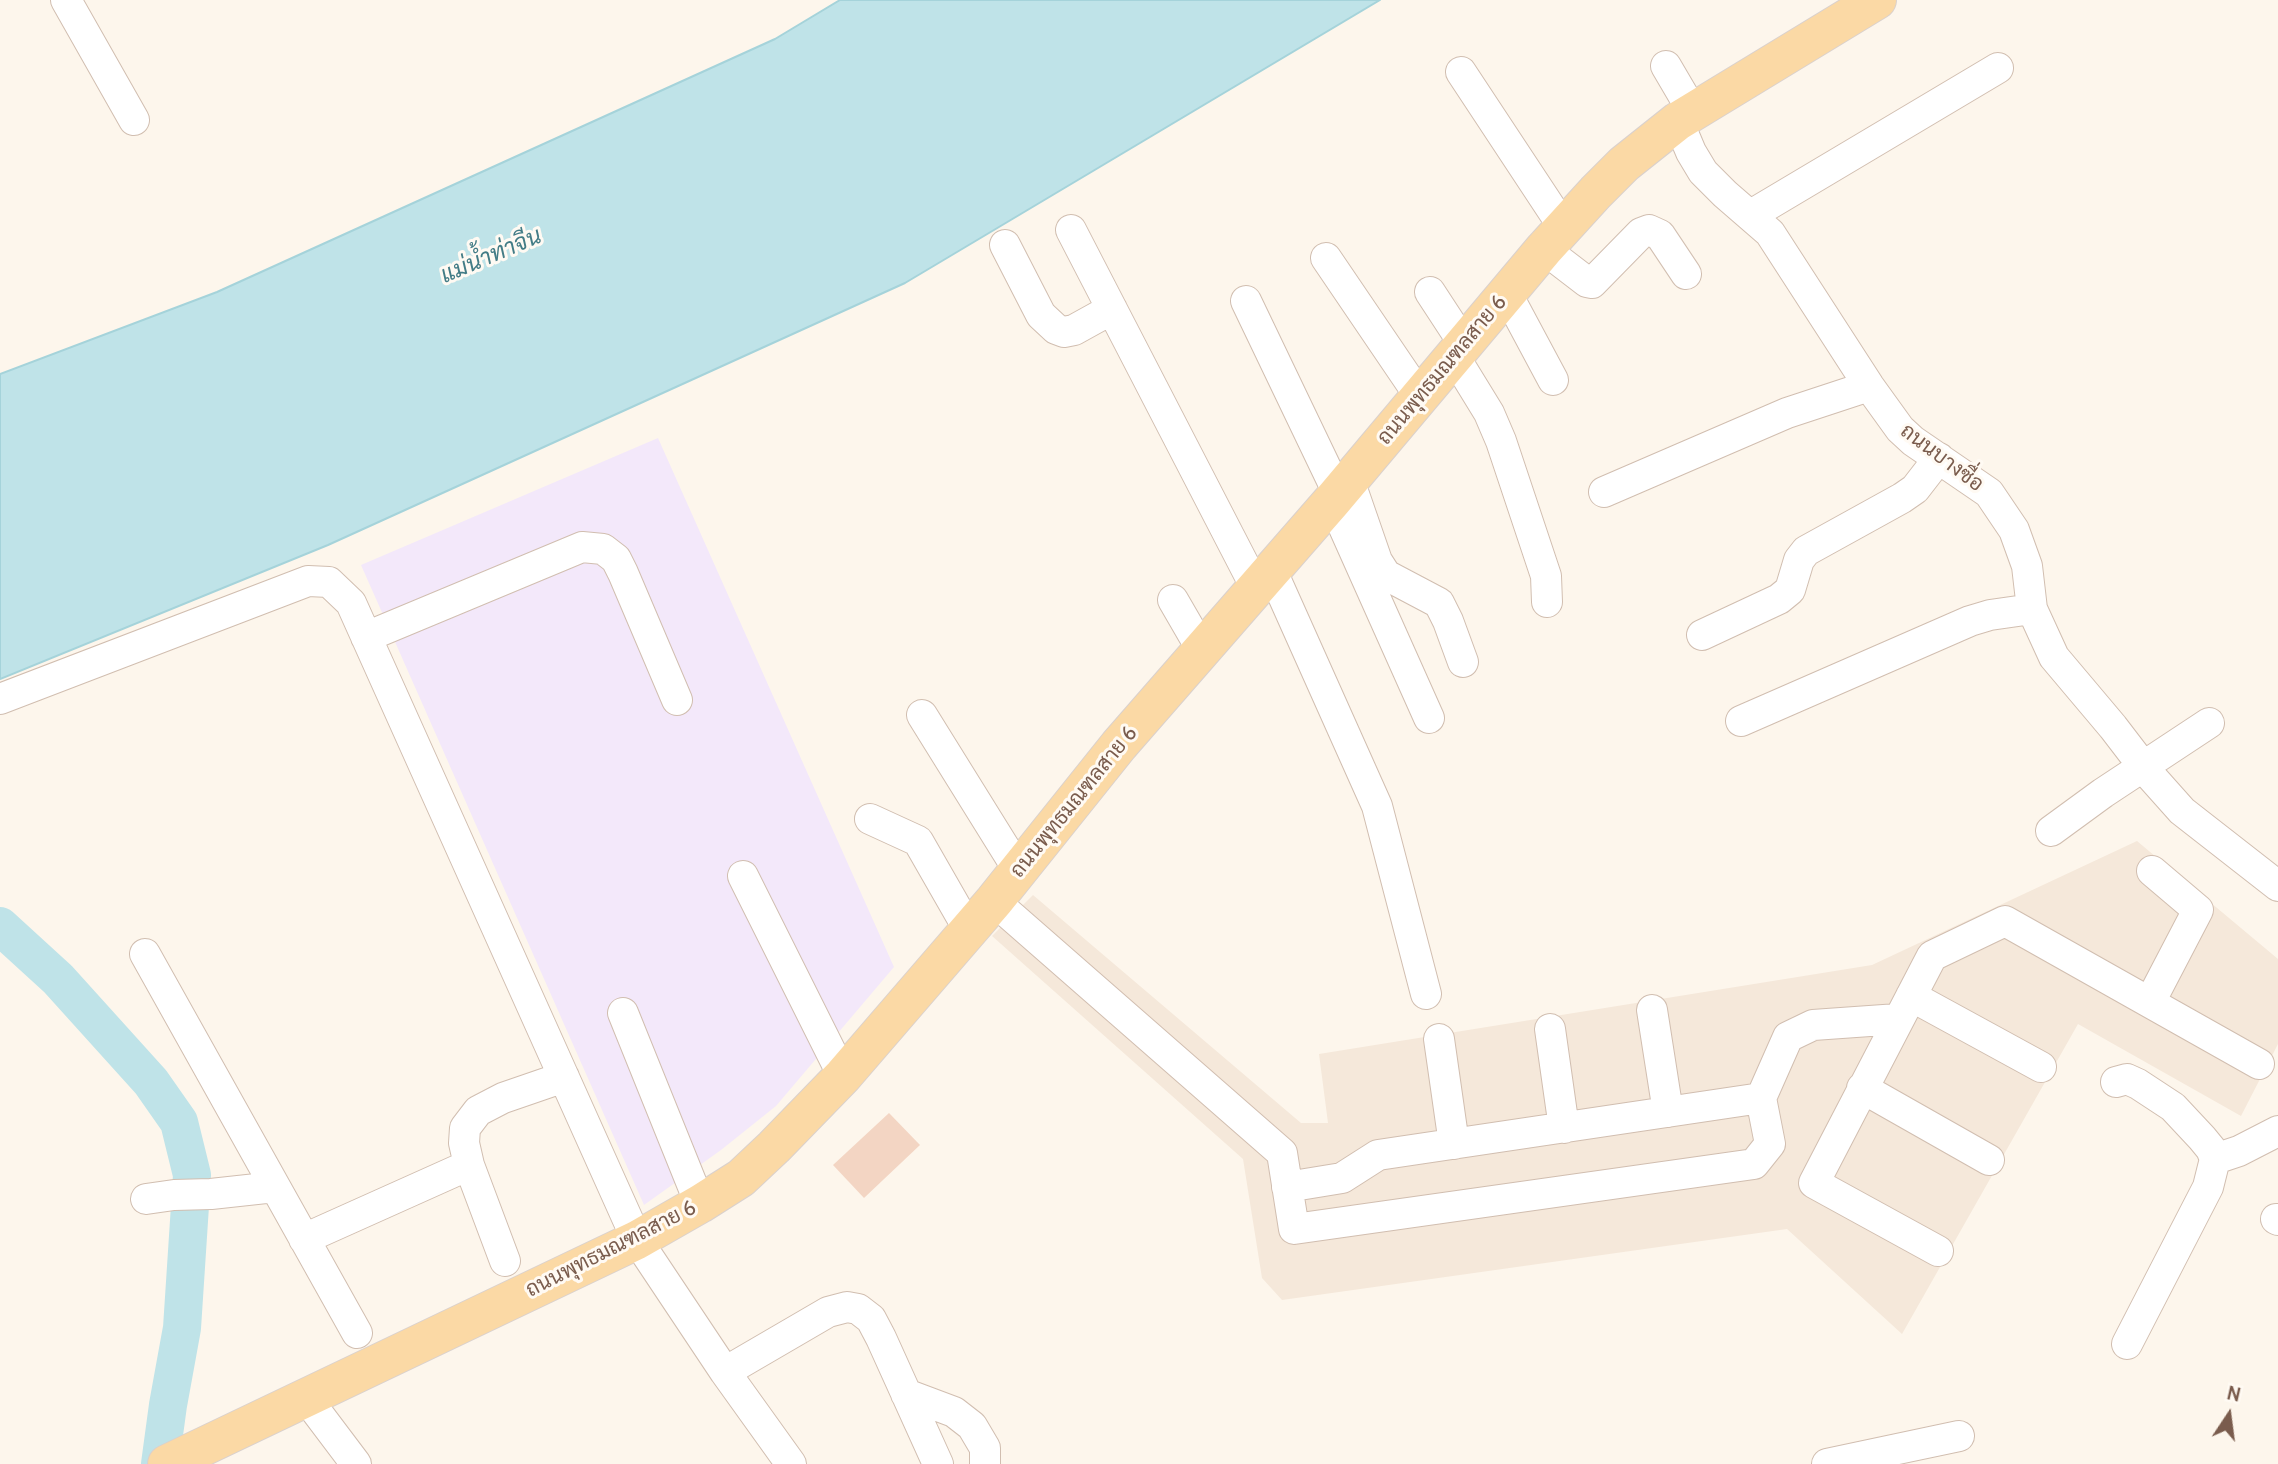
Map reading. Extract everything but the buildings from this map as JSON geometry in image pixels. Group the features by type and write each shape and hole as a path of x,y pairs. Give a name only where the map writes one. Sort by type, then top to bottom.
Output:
{"main road":[{"name":"ถนนพุทธมณฑลสาย 6","path":"176,1460 307,1399 364,1347 511,1276 637,1240 741,1178 842,1076 969,930 1119,745 1340,492 1419,395 1554,239 1623,164 1686,116 1877,0"}],"street":[{"path":"66,0 134,120"},
{"name":"ถนนบางซื่อ","path":"1666,65 1686,116 1691,152 1703,172 1770,233 1900,429 1913,441 1989,493 2014,530 2027,566 2032,609 2054,656 2138,771 2182,811 2278,886"},
{"path":"1751,215 1998,68"},
{"path":"1461,72 1554,239 1587,282 1592,283 1641,233 1649,230 1660,235 1686,274"},
{"path":"1071,230 1112,309 1263,577 1377,806 1426,995"},
{"path":"1005,245 1041,315 1056,329 1064,332 1074,330 1112,309"},
{"path":"1326,258 1419,395"},
{"path":"1430,292 1501,442 1546,576 1547,602"},
{"path":"1507,294 1553,380"},
{"path":"1246,301 1377,561 1386,575 1439,603 1462,662"},
{"path":"1604,492 1787,413 1869,386"},
{"path":"1702,635 1779,598 1790,590 1798,560 1806,551 1902,498 1914,489 1939,458"},
{"path":"1340,492 1429,718"},
{"path":"366,637 582,547 603,549 616,559 624,572 677,700"},
{"path":"0,699 308,581 329,583 351,603 637,1240 725,1372 791,1464"},
{"path":"1173,600 1202,650"},
{"path":"1741,721 1970,621 2032,609"},
{"path":"922,715 1019,871"},
{"path":"2051,831 2209,723"},
{"path":"870,819 918,841 969,930"},
{"path":"2150,1002 2199,910 2152,871"},
{"path":"743,876 842,1076"},
{"path":"994,901 1282,1153 1293,1229 1754,1164 1770,1144 1761,1098 1788,1037 1813,1026 1904,1007 2041,1066"},
{"path":"1938,1251 1814,1183 1932,956 2005,921 2259,1063"},
{"path":"145,954 364,1347"},
{"path":"1652,1010 1668,1112"},
{"path":"623,1013 700,1204"},
{"path":"1550,1029 1564,1128"},
{"path":"1439,1039 1454,1144"},
{"path":"511,1276 469,1165 464,1143 465,1128 478,1111 503,1098 564,1077"},
{"path":"2116,1082 2127,1079 2173,1107 2202,1138 2227,1155"},
{"path":"1862,1088 1989,1160"},
{"path":"1287,1187 1342,1178 1378,1155 1761,1098"},
{"path":"2127,1344 2227,1155 2275,1133"},
{"path":"304,1239 469,1165"},
{"path":"160,1197 275,1187"},
{"path":"725,1372 828,1312 847,1307 858,1309 872,1319 938,1464"},
{"path":"906,1394 954,1412 972,1426 985,1448 985,1464"},
{"path":"307,1399 356,1464"},
{"path":"1827,1464 1959,1436"}],"shaded area":[{"path":"658,438 894,967 776,1106 721,1150 644,1205 361,565"},
{"path":"2137,841 2278,959 2278,1044 2241,1116 2078,1024 1902,1334 1787,1229 1282,1300 1262,1278 1243,1159 992,936 1033,895 1301,1123 1328,1123 1319,1054 1872,965"}],"water":[{"name":"แม่น้ำท่าจีน","path":"840,0 1380,0 905,283 328,545 0,679 0,374 217,292 775,39"}],"waterway":[{"path":"0,926 58,979 151,1082 179,1122 192,1175 182,1328 160,1464"}]}
